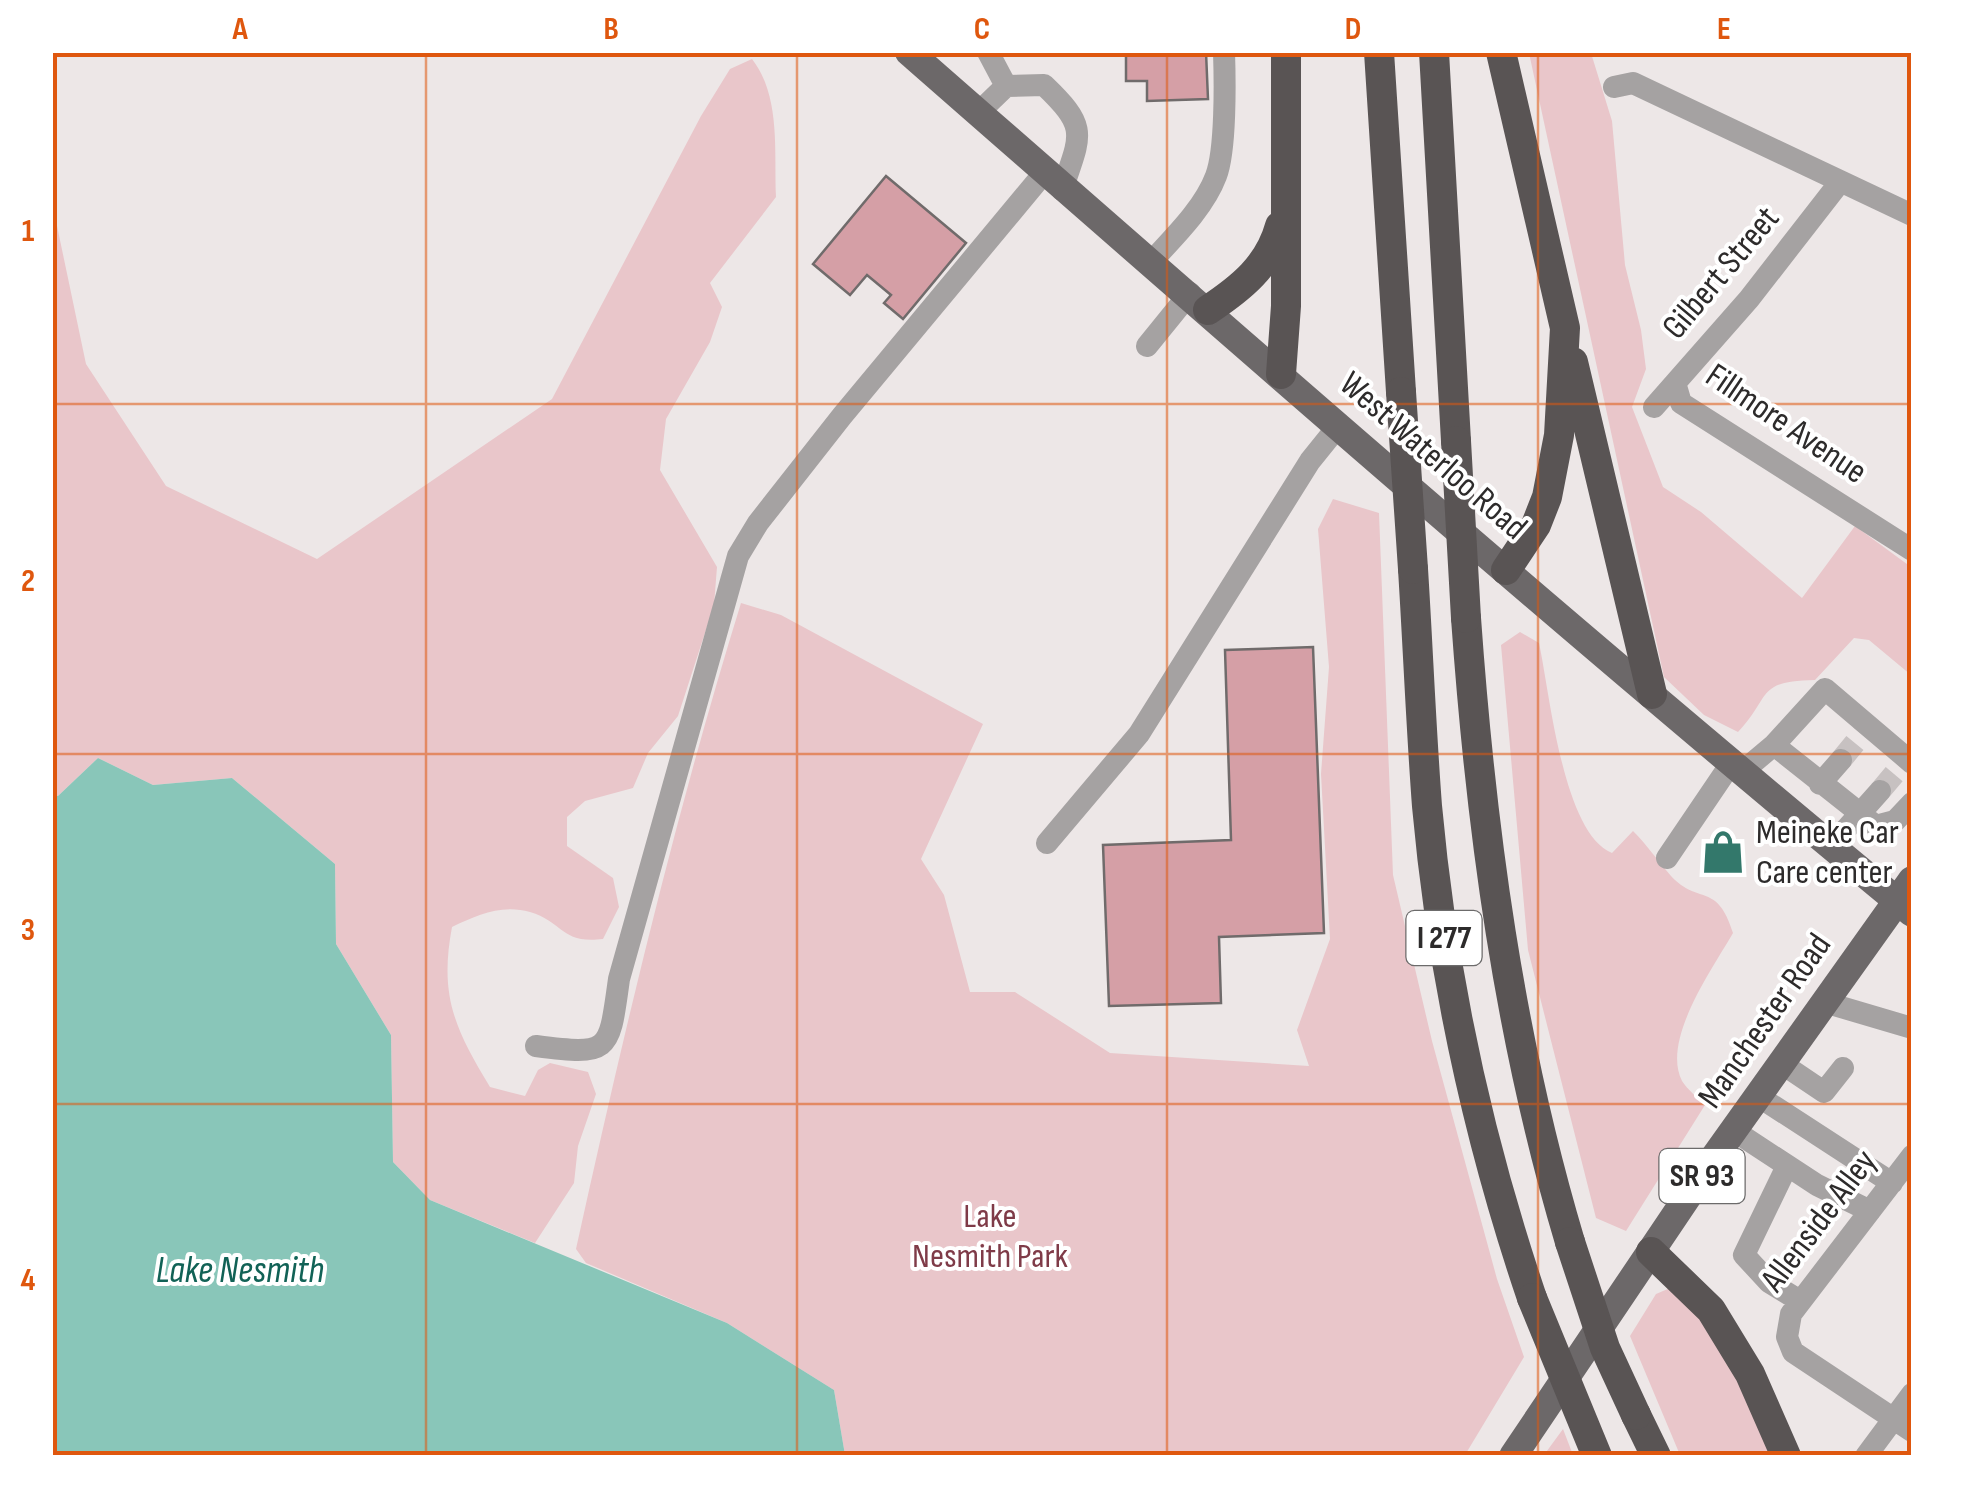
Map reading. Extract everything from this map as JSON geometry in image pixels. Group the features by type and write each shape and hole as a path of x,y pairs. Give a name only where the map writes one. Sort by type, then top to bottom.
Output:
{"highway":[{"path":"1281,374 1286,52"},
{"name":"I 277","path":"1379,52 1427,806 1441,922 1469,1074 1532,1298 1598,1456"},
{"name":"I 277","path":"1434,52 1466,618 1475,738 1498,920 1544,1155 1605,1348 1656,1456"},
{"path":"1501,52 1652,694"},
{"path":"1199,302 1233,294 1264,263 1276,241 1286,194"},
{"path":"1506,570 1536,524 1546,498 1559,435 1564,328"},
{"path":"1651,1252 1712,1310 1750,1374 1786,1456"}],"main road":[{"name":"West Waterloo Road","path":"908,52 1053,182 1199,302 1737,767 1831,846 1906,898"},
{"name":"Manchester Road","path":"1513,1456 1780,1063 1906,898"}],"street":[{"path":"988,52 1006,86"},
{"path":"1151,262 1184,225 1217,175 1224,52"},
{"path":"1614,87 1633,82 1912,216"},
{"path":"536,1046 590,1053 599,1049 611,1030 620,978 738,556 758,522 842,416 1053,182 1078,140 1074,114 1044,85 1006,86 978,113"},
{"name":"Gilbert Street","path":"1654,408 1676,386 1840,182"},
{"path":"1147,346 1199,302"},
{"name":"Fillmore Avenue","path":"1676,386 1680,404 1912,550"},
{"path":"1047,843 1139,734 1310,461 1339,424"},
{"path":"1667,858 1737,767 1774,745 1826,689 1906,763"},
{"path":"1774,745 1876,826 1903,829 1912,803"},
{"path":"1820,784 1841,760"},
{"path":"1831,846 1880,791"},
{"path":"1824,1002 1912,1028"},
{"path":"1780,1063 1824,1092"},
{"path":"1799,1125 1843,1068"},
{"path":"1758,1096 1892,1183"},
{"path":"1734,1130 1787,1166 1870,1211"},
{"name":"Allenside Alley","path":"1903,1423 1793,1352 1786,1329 1800,1301 1912,1156"},
{"path":"1787,1166 1744,1255 1770,1282 1800,1301"},
{"path":"1866,1456 1903,1423 1912,1394"}],"green space":[{"path":"1529,53 1591,53 1612,121 1625,265 1646,369 1632,407 1663,487 1701,512 1802,598 1855,526 1911,567 1911,675 1869,640 1854,638 1815,680 1773,687 1738,732 1704,715 1664,677"},
{"path":"752,59 772,107 776,197 710,283 722,307 710,342 666,419 660,470 717,567 714,605 678,716 648,753 633,788 585,801 567,817 567,846 613,878 619,907 603,939 578,938 541,916 510,909 490,912 452,927 448,973 453,1011 467,1047 490,1087 525,1096 538,1070 550,1063 588,1072 596,1094 578,1146 574,1183 535,1243 430,1200 393,1162 391,1035 336,944 335,864 232,778 153,785 98,758 58,796 53,795 52,202 86,364 166,486 317,559 552,399 701,116 730,69"},
{"name":"Lake Nesmith Park","path":"1333,499 1379,513 1393,875 1432,1041 1497,1279 1524,1357 1465,1455 845,1455 834,1390 727,1323 586,1263 576,1249 652,924 741,603 781,615 983,724 921,859 944,895 970,992 1015,992 1110,1053 1309,1066 1297,1030 1330,939 1321,774 1329,667 1318,529"},
{"path":"1520,632 1539,643 1561,760 1581,819 1595,840 1612,853 1633,831 1681,885 1720,906 1733,933 1692,1005 1678,1046 1677,1064 1682,1081 1705,1105 1626,1231 1596,1218 1528,950 1501,645"},
{"path":"1670,1288 1687,1301 1717,1340 1742,1387 1770,1455 1680,1455 1630,1336 1656,1294"},
{"path":"1563,1429 1573,1455 1544,1455"}],"water":[{"name":"Lake Nesmith","path":"98,758 153,785 232,778 335,864 336,944 391,1035 393,1162 430,1200 727,1323 834,1390 845,1455 53,1455 53,795 58,796"}],"building":[{"path":"1126,52 1206,52 1208,99 1147,101 1147,81 1126,81"},
{"path":"886,176 966,243 903,319 884,303 891,295 867,275 850,295 813,264"},
{"path":"1313,647 1324,933 1219,937 1221,1003 1109,1006 1103,845 1231,840 1225,650"}],"tunnel":[{"path":"1841,760 1863,733"},
{"path":"1880,791 1901,766"}],"place":[{"name":"Meineke Car Care center","path":"1723,852"}]}
